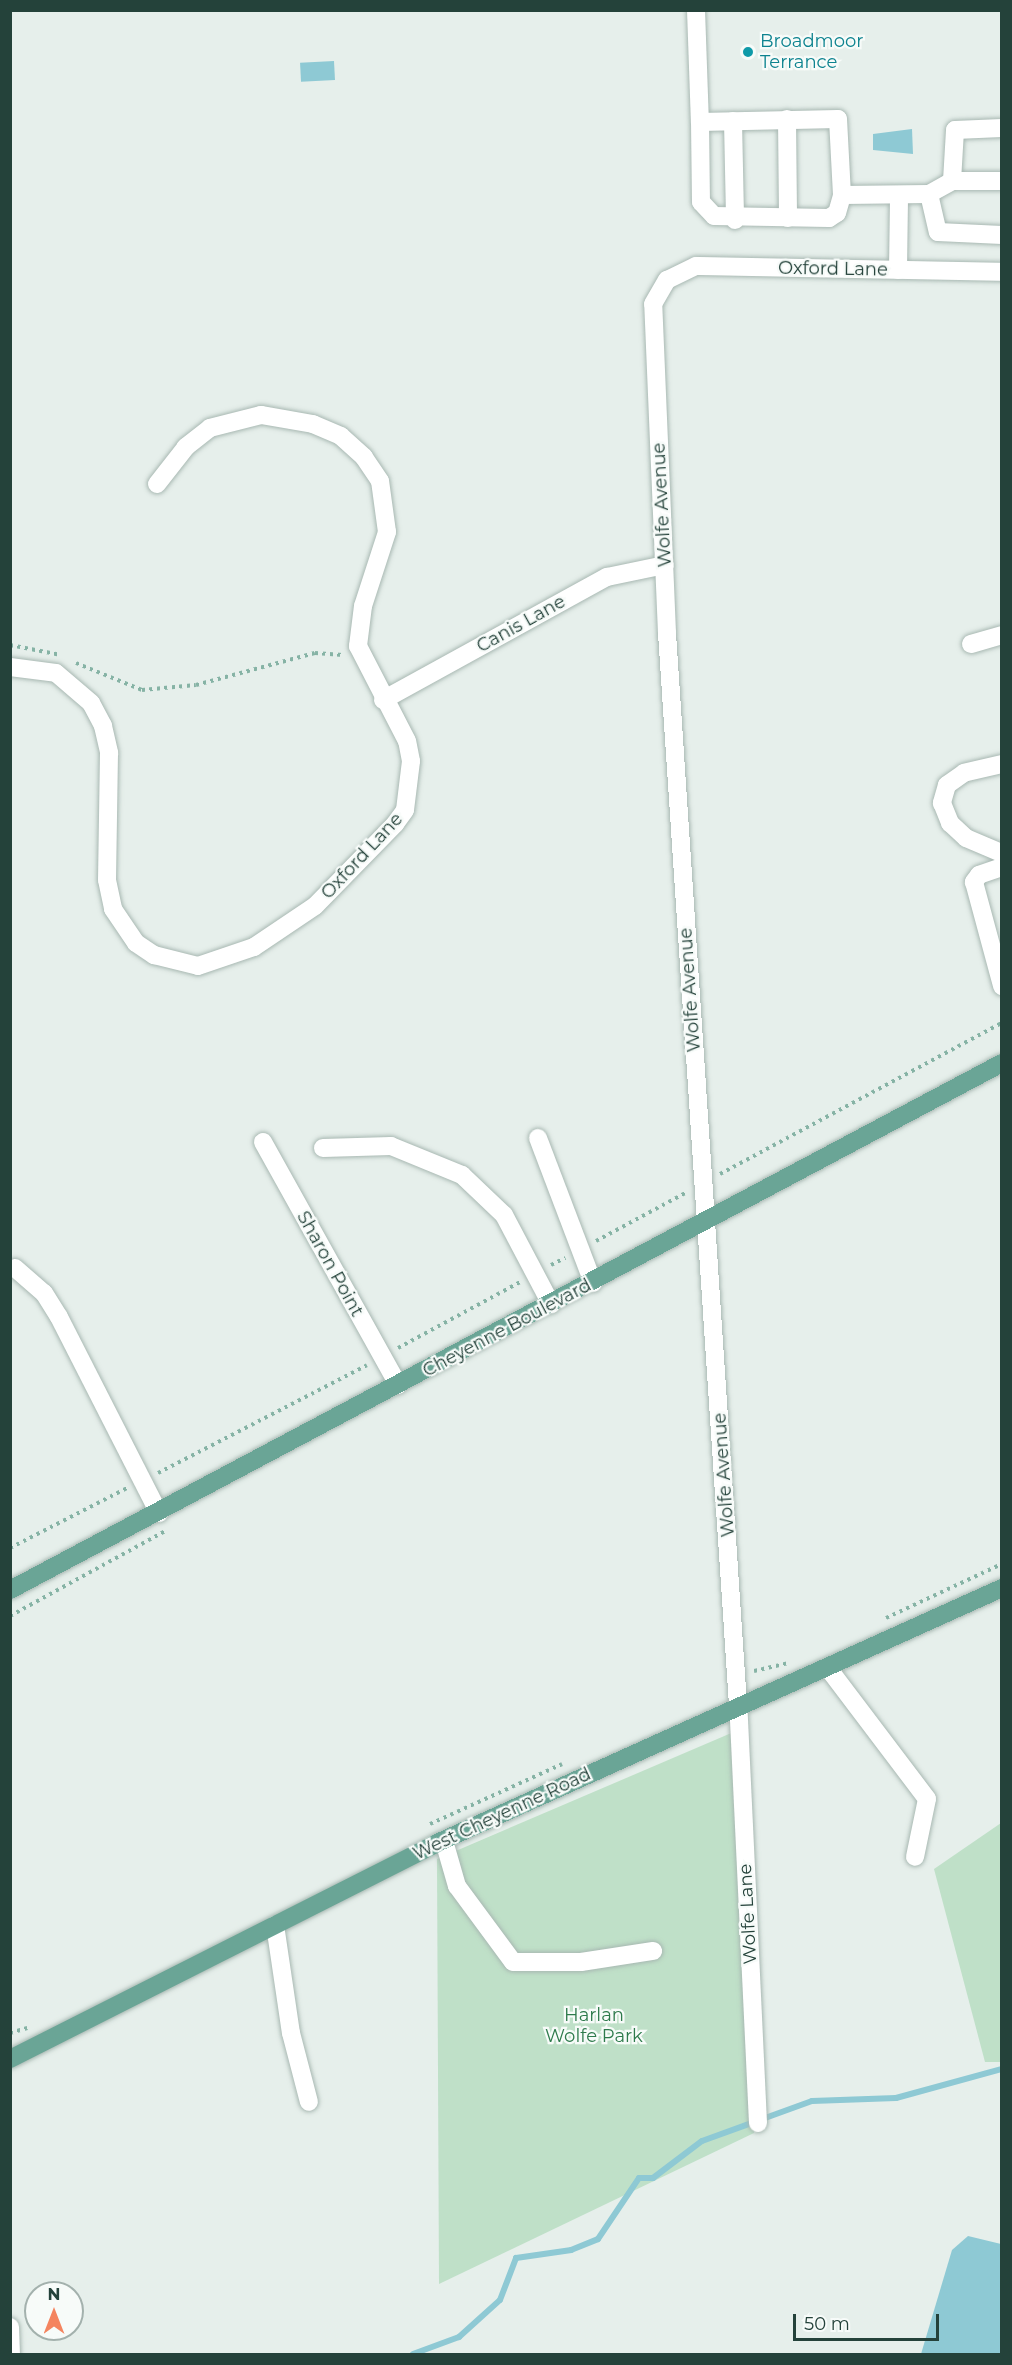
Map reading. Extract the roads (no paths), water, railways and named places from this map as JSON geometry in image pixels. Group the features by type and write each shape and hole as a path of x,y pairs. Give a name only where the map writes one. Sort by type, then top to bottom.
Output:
{"main road":[{"name":"Cheyenne Boulevard","path":"10,1590 593,1283 1002,1063"},
{"name":"West Cheyenne Road","path":"10,2059 444,1840 738,1705 828,1668 1002,1588"}],"street":[{"path":"696,10 701,202 714,216 735,220 829,218 837,213 842,195 838,119 700,122"},
{"path":"787,119 788,218"},
{"path":"734,121 735,220"},
{"path":"952,181 955,130 1002,128"},
{"path":"842,195 929,194 952,181 1002,181"},
{"path":"929,194 938,232 1002,235"},
{"path":"898,270 899,195"},
{"name":"Oxford Lane","path":"667,280 696,266 1002,272"},
{"name":"Wolfe Avenue","path":"667,280 653,304 665,565 738,1705"},
{"name":"Oxford Lane","path":"10,667 56,673 91,703 109,753 107,880 113,909 136,943 154,955 198,966 254,947 315,906 405,810 411,761 407,741 383,700 362,656 359,626 387,532 387,506 364,456 341,436 287,416 233,419 186,447 157,484"},
{"name":"Canis Lane","path":"383,700 607,577 665,565"},
{"path":"971,644 1002,635"},
{"path":"1002,764 964,773 947,785 942,803 966,838 1002,853"},
{"path":"1002,867 979,875 974,882 1002,986"},
{"path":"538,1138 593,1283"},
{"name":"Sharon Point","path":"263,1142 398,1385"},
{"path":"323,1148 391,1146 438,1161 462,1175 504,1215 551,1304"},
{"path":"15,1268 44,1293 59,1317 159,1513"},
{"path":"828,1668 927,1800 915,1857"},
{"name":"Wolfe Lane","path":"738,1705 758,2123"},
{"path":"444,1840 458,1886 513,1962 581,1962 653,1951"},
{"path":"275,1925 294,2051 309,2102"},
{"path":"10,2326 11,2355"}],"water":[{"path":"334,61 335,80 301,82 300,63"},
{"path":"912,129 913,154 873,150 873,134"},
{"path":"968,2236 1001,2244 1001,2353 921,2354 952,2250"}],"waterway":[{"path":"413,2354 459,2337 500,2300 516,2258 571,2250 598,2239 639,2178 653,2178 702,2141 812,2101 896,2098 1002,2069"}],"place":[{"name":"Broadmoor Terrance","path":"748,52"}],"park label":[{"name":"Harlan Wolfe Park","path":"594,2026"}]}
